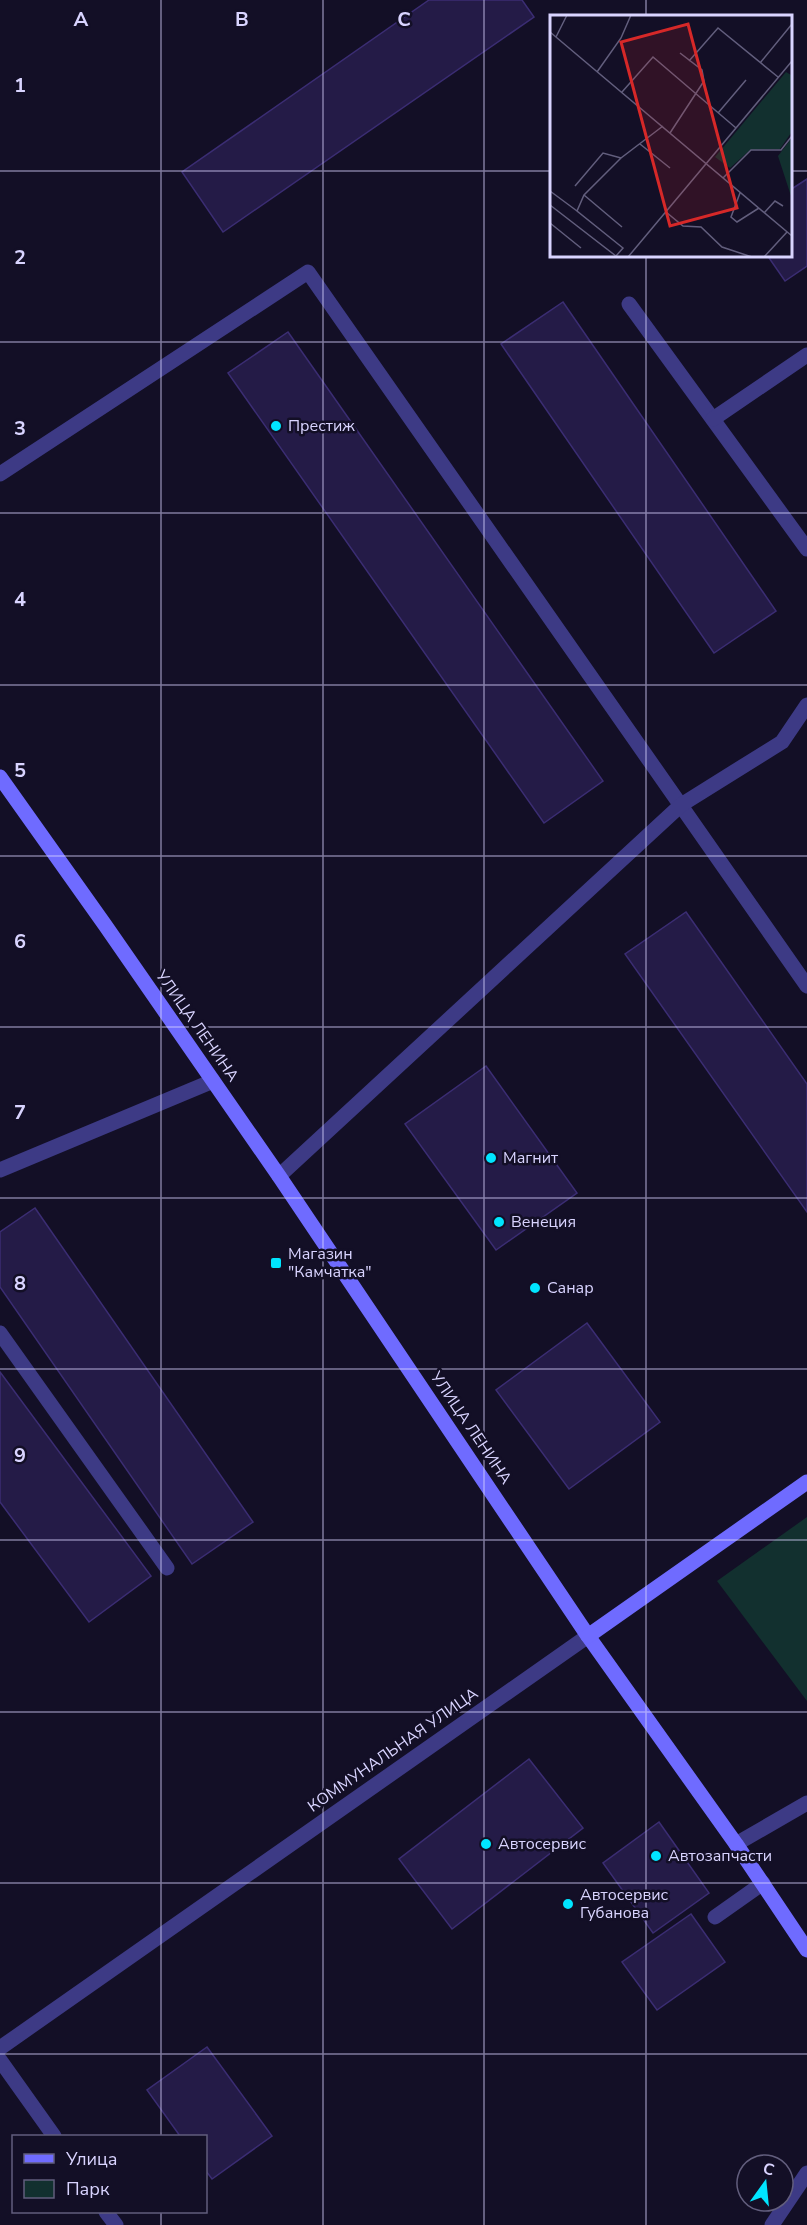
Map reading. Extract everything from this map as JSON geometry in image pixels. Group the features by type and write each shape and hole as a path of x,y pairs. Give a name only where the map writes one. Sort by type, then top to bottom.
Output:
{"main road":[{"name":"УЛИЦА ЛЕНИНА","path":"0,777 279,1176 588,1636 736,1844 807,1950"},
{"name":"КОММУНАЛЬНАЯ УЛИЦА","path":"588,1636 807,1482"}],"street":[{"path":"0,474 308,272 807,986"},
{"path":"629,304 807,549"},
{"path":"713,419 807,356"},
{"path":"279,1176 681,805 782,742 807,705"},
{"path":"0,1170 213,1081"},
{"path":"0,1333 167,1568"},
{"name":"КОММУНАЛЬНАЯ УЛИЦА","path":"0,2048 588,1636"},
{"path":"736,1844 807,1803"},
{"path":"715,1917 762,1883"},
{"path":"0,2060 53,2135"},
{"path":"772,2225 807,2173"}],"green space":[{"path":"807,1517 807,1701 717,1581"}],"building":[{"path":"429,0 522,0 534,17 223,232 182,172"},
{"path":"807,179 807,266 785,281 768,256 792,256 792,189"},
{"path":"563,302 776,611 714,653 501,344"},
{"path":"288,332 603,781 544,823 228,373"},
{"path":"686,912 807,1084 807,1212 625,954"},
{"name":"Магнит","path":"486,1066 577,1193 496,1250 405,1124"},
{"path":"35,1208 253,1522 192,1564 0,1287 0,1232"},
{"path":"587,1323 660,1422 569,1489 496,1390"},
{"path":"0,1372 151,1576 89,1622 0,1502"},
{"path":"529,1759 583,1828 452,1929 399,1859"},
{"path":"659,1822 709,1893 653,1933 603,1863"},
{"path":"691,1914 725,1962 657,2010 622,1962"},
{"path":"207,2047 272,2136 212,2179 207,2172 207,2135 179,2135 147,2090"}],"place":[{"name":"Престиж","path":"276,426"},
{"name":"Магнит","path":"491,1158"},
{"name":"Венеция","path":"499,1222"},
{"name":"Магазин \"Камчатка\"","path":"276,1263"},
{"name":"Санар","path":"535,1288"},
{"name":"Автосервис","path":"486,1844"},
{"name":"Автозапчасти","path":"656,1856"},
{"name":"Автосервис Губанова","path":"568,1904"}]}
